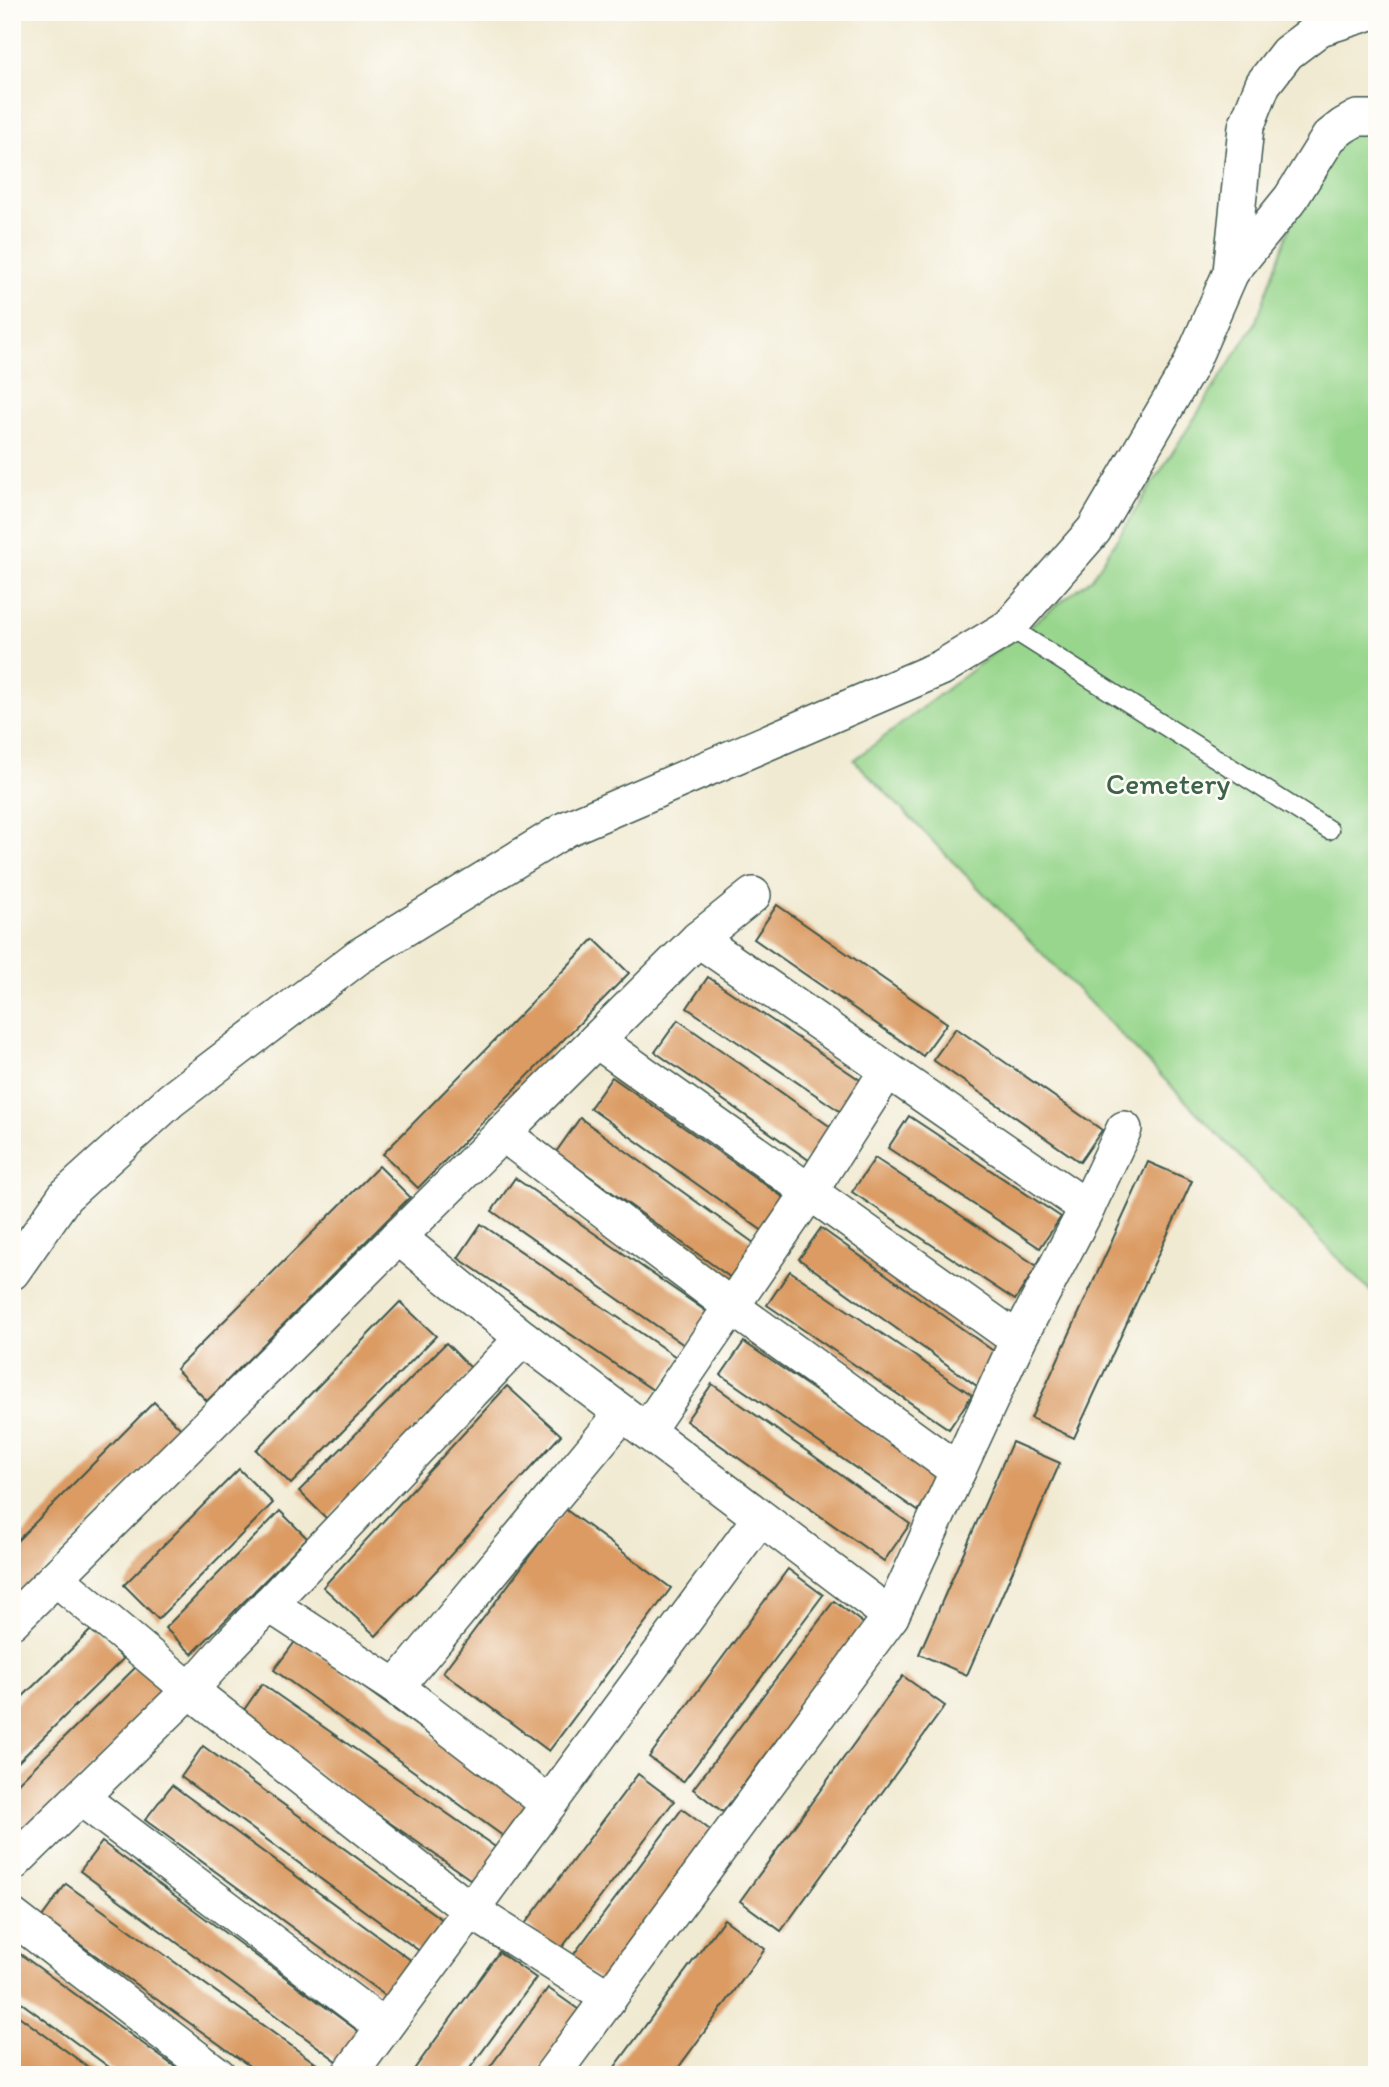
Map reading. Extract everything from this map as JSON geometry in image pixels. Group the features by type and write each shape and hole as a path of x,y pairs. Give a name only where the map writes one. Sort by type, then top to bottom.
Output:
{"street":[{"path":"1231,272 1246,127 1263,84 1287,53 1321,28 1371,12"},
{"path":"12,1272 65,1196 171,1100 358,957 566,829 941,668 1009,627 1094,530 1189,369 1231,272 1291,198 1329,137 1357,118 1377,118"},
{"path":"12,1621 698,939 753,895"},
{"path":"698,939 1087,1208"},
{"path":"596,1040 1018,1340"},
{"path":"396,1687 634,1422 732,1307 887,1071"},
{"path":"552,2075 891,1616 1018,1340 1087,1208 1124,1129"},
{"path":"502,1133 732,1307 958,1471"},
{"path":"398,1237 523,1338 891,1616"},
{"path":"12,1864 190,1690 523,1338"},
{"path":"349,2075 760,1518"},
{"path":"56,1578 190,1690 470,1910 609,1998"},
{"path":"269,1604 396,1687 549,1804"},
{"path":"81,1798 384,2027"},
{"path":"12,1916 218,2075"}],"lane":[{"path":"1009,627 1329,830"}],"green space":[{"name":"Cemetery","path":"1377,104 1377,1298 854,760 1092,578 1256,322 1326,125"}],"building":[{"path":"777,905 947,1023 923,1056 754,939"},
{"path":"594,939 629,973 418,1188 383,1154"},
{"path":"708,977 866,1084 844,1114 687,1008"},
{"path":"678,1020 835,1130 813,1163 655,1052"},
{"path":"956,1028 1102,1130 1080,1162 933,1060"},
{"path":"612,1077 790,1202 767,1234 590,1108"},
{"path":"909,1116 1061,1217 1040,1248 888,1148"},
{"path":"580,1118 758,1246 734,1280 556,1152"},
{"path":"875,1158 1037,1266 1015,1300 852,1192"},
{"path":"1148,1162 1192,1181 1074,1438 1031,1418"},
{"path":"379,1166 410,1197 207,1401 176,1369"},
{"path":"515,1178 710,1314 687,1347 492,1211"},
{"path":"481,1224 679,1359 656,1392 458,1258"},
{"path":"821,1228 999,1355 977,1386 799,1259"},
{"path":"790,1271 972,1395 949,1429 767,1305"},
{"path":"400,1302 436,1336 291,1484 256,1450"},
{"path":"744,1342 941,1477 918,1511 721,1375"},
{"path":"446,1343 473,1370 327,1519 299,1491"},
{"path":"712,1384 910,1524 884,1561 686,1421"},
{"path":"507,1386 561,1435 376,1636 323,1587"},
{"path":"154,1402 182,1430 12,1601 12,1546"},
{"path":"1012,1442 1060,1463 967,1675 919,1654"},
{"path":"239,1469 273,1503 158,1619 124,1585"},
{"path":"565,1509 671,1588 549,1751 443,1672"},
{"path":"280,1511 307,1538 192,1654 165,1628"},
{"path":"788,1569 823,1595 683,1782 649,1757"},
{"path":"834,1601 864,1624 723,1812 693,1789"},
{"path":"93,1628 123,1659 12,1768 12,1707"},
{"path":"297,1639 533,1810 510,1841 274,1670"},
{"path":"139,1664 168,1693 12,1846 12,1789"},
{"path":"903,1676 945,1706 781,1931 740,1901"},
{"path":"262,1684 501,1851 477,1884 239,1717"},
{"path":"203,1746 448,1924 425,1955 181,1777"},
{"path":"638,1774 674,1801 560,1950 525,1924"},
{"path":"172,1785 416,1964 390,1999 145,1820"},
{"path":"682,1809 714,1833 603,1982 571,1958"},
{"path":"102,1842 362,2034 341,2064 80,1871"},
{"path":"66,1884 332,2075 262,2075 42,1917"},
{"path":"724,1919 765,1949 673,2075 609,2075"},
{"path":"12,1948 186,2075 120,2075 12,1996"},
{"path":"499,1952 536,1978 465,2075 410,2075"},
{"path":"548,1988 582,2012 536,2075 484,2075"},
{"path":"12,2011 99,2075 26,2075 12,2064"}]}
